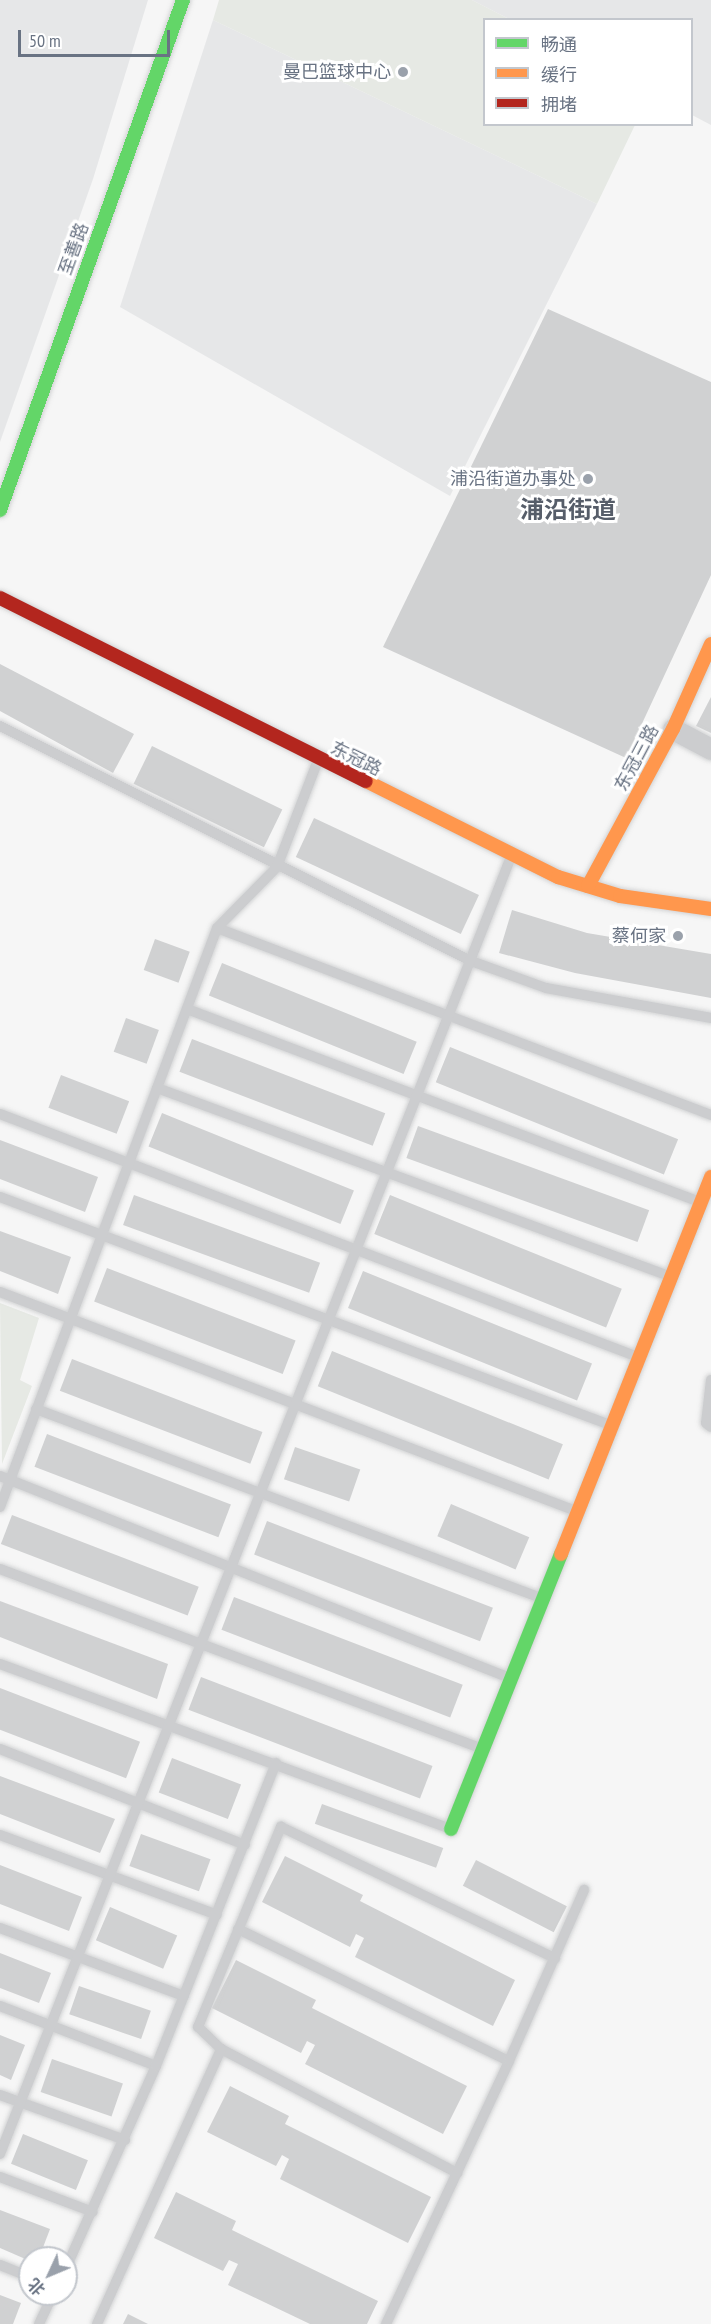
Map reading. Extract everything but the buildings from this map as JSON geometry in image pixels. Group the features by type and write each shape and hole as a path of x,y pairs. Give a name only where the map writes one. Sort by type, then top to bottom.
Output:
{"street":[{"name":"至善路","path":"0,510 183,0"},
{"name":"东冠路","path":"0,598 318,760 558,877 620,896 711,909"},
{"name":"东冠三路","path":"588,886 673,729 711,644"},
{"path":"673,729 711,749"},
{"path":"451,1829 576,1510 711,1177"}],"lane":[{"path":"0,726 278,867 471,961 546,988 711,1018"},
{"path":"0,1507 5,1478 36,1409 218,928 278,867 318,760"},
{"path":"0,2154 512,854"},
{"path":"218,928 448,1018 711,1114"},
{"path":"187,1009 701,1202"},
{"path":"157,1088 671,1277"},
{"path":"0,1114 357,1248 638,1357"},
{"path":"0,1197 610,1425"},
{"path":"0,1292 576,1510"},
{"path":"711,1380 706,1423 711,1427"},
{"path":"36,1409 542,1598"},
{"path":"5,1478 510,1678"},
{"path":"0,1569 483,1749"},
{"path":"0,1664 170,1723 451,1829"},
{"path":"0,1749 245,1845"},
{"path":"77,2246 156,2066 276,1763"},
{"path":"457,2173 221,2049 198,2027 281,1827 555,1958"},
{"path":"0,1835 217,1915"},
{"path":"386,2324 509,2061 584,1890"},
{"path":"0,1928 184,1996"},
{"path":"238,1929 509,2061"},
{"path":"0,2006 156,2066"},
{"path":"97,2324 221,2049"},
{"path":"0,2095 125,2140"},
{"path":"0,2177 93,2212"},
{"path":"0,2265 18,2272"},
{"path":"39,2324 47,2306"}],"shaded area":[{"path":"0,0 148,0 93,179 0,442"},
{"name":"曼巴篮球中心","path":"219,0 472,0 507,18 483,18 483,126 635,126 597,204 213,20"},
{"path":"472,0 711,0 711,125 693,116 693,18 507,18"},
{"path":"213,20 597,204 450,496 120,307"},
{"path":"0,1303 39,1318 20,1380 32,1386 2,1464"}],"traffic: fast":[{"path":"0,510 183,0"},
{"path":"451,1829 561,1554"}],"traffic: slow":[{"path":"588,886 673,729 711,644"},
{"path":"366,781 558,877 620,896 711,909"},
{"path":"561,1554 711,1177"}],"traffic: jam":[{"path":"0,598 366,781"}],"place":[{"name":"曼巴篮球中心","path":"403,72"},
{"name":"浦沿街道办事处","path":"588,479"},
{"name":"蔡何家","path":"678,936"}],"district":[{"name":"浦沿街道","path":"568,510"}]}
